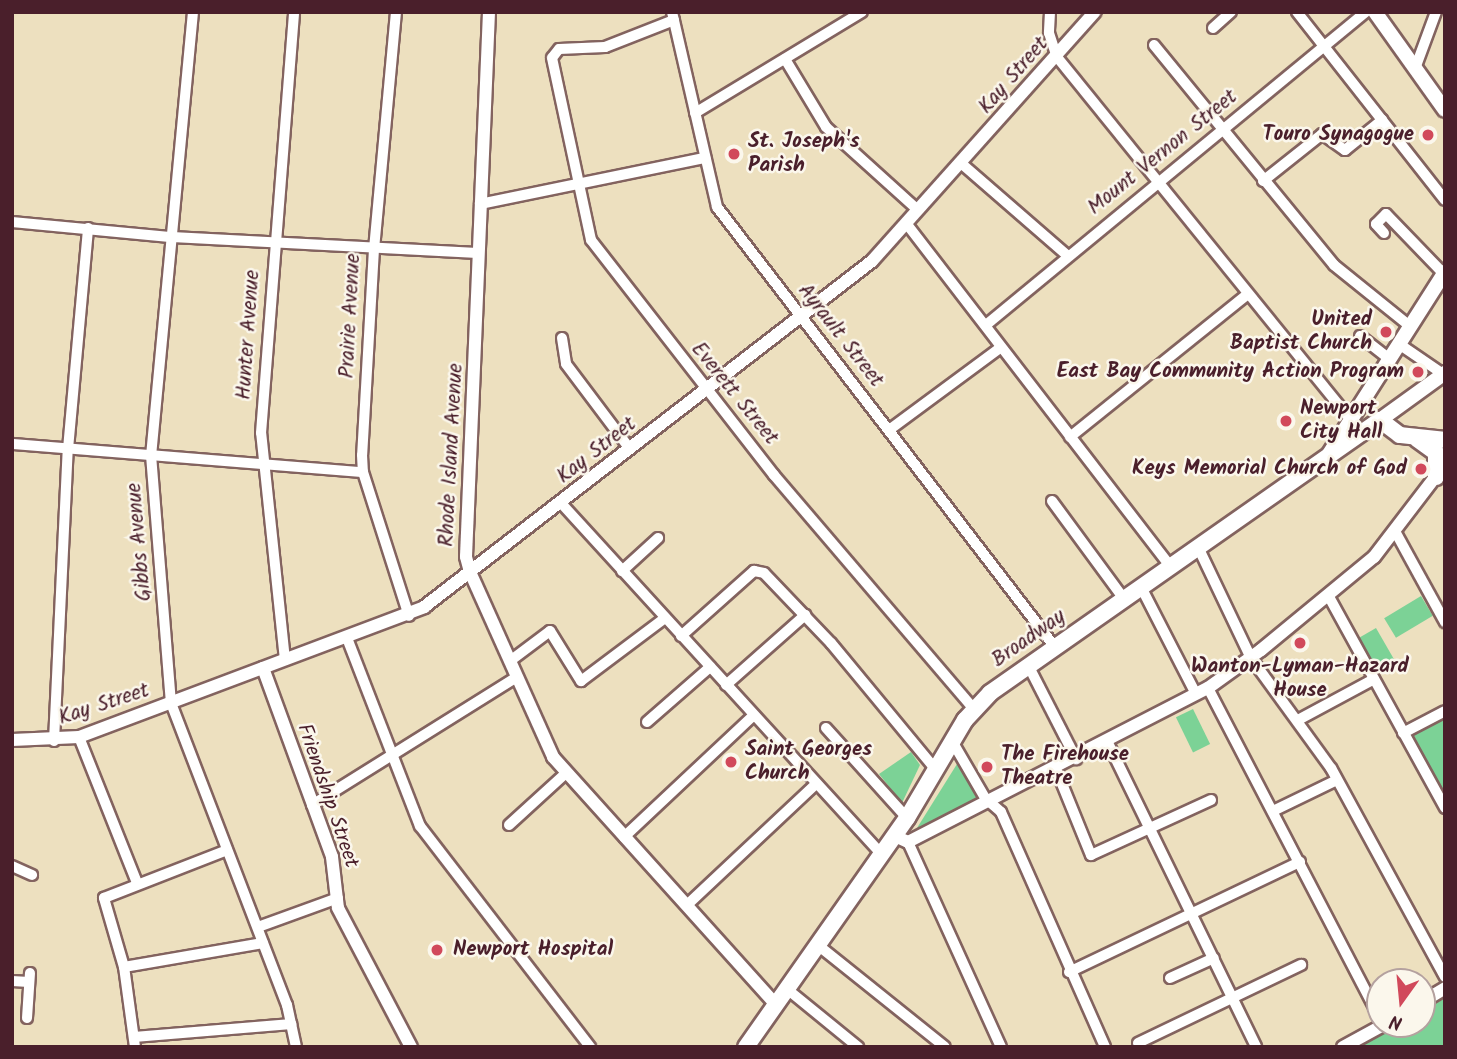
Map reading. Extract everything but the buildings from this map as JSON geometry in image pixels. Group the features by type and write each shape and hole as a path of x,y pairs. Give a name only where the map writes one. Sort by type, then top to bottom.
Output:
{"main road":[{"path":"1374,12 1416,66 1445,110"},
{"path":"1327,457 1444,273"},
{"name":"Broadway","path":"746,1047 882,855 902,839 907,818 974,709 1028,665 1124,599 1143,592 1198,547 1444,374"},
{"path":"1380,420 1396,434 1445,440"},
{"path":"1415,438 1436,453 1441,471"}],"street":[{"name":"Gibbs Avenue","path":"193,12 151,455 171,703 258,927 291,1024 296,1047"},
{"name":"Hunter Avenue","path":"285,660 262,464 275,243 294,12"},
{"name":"Prairie Avenue","path":"396,12 374,249 363,472 409,616"},
{"name":"Rhode Island Avenue","path":"489,12 466,557 470,572 553,757 776,1005"},
{"path":"695,113 862,12"},
{"path":"1050,12 1049,33 1057,57 1351,420"},
{"name":"Kay Street","path":"12,740 54,741 79,737 409,616 561,503 872,261 1095,12"},
{"path":"1213,28 1231,12"},
{"path":"1297,12 1445,200"},
{"name":"Mount Vernon Street","path":"986,325 1366,12"},
{"path":"1416,66 1436,12"},
{"name":"Everett Street","path":"673,16 605,47 559,49 552,58 591,240 706,391 974,709"},
{"name":"Ayrault Street","path":"673,16 717,207 1055,647"},
{"path":"1154,45 1334,265 1410,326"},
{"path":"785,59 826,127 918,210"},
{"path":"1263,181 1322,134 1345,150 1382,120"},
{"path":"480,204 705,158"},
{"path":"961,164 1068,256"},
{"path":"1384,233 1376,224 1386,214 1431,266 1444,273"},
{"path":"12,222 172,237 478,253"},
{"path":"906,223 1171,567"},
{"path":"54,741 68,449 88,228"},
{"path":"1070,437 1248,294"},
{"path":"1360,336 1390,359"},
{"path":"562,338 566,364 631,449"},
{"path":"1399,344 1444,374"},
{"path":"889,430 1000,348"},
{"path":"12,444 363,472"},
{"path":"1001,1047 902,839 991,803 1108,743 1202,691 1251,658 1328,595 1396,533 1441,471"},
{"path":"1052,501 1124,599"},
{"path":"561,503 882,855"},
{"path":"1396,533 1445,622"},
{"path":"622,571 658,538"},
{"path":"1198,547 1251,658 1298,720 1337,780 1445,978"},
{"path":"681,636 759,570 805,615 936,770"},
{"path":"1143,592 1273,811 1366,990"},
{"path":"1328,595 1445,808"},
{"path":"726,685 805,615"},
{"path":"510,661 550,631 581,681 666,618"},
{"path":"347,638 419,826 590,1047"},
{"path":"1028,665 1076,759"},
{"path":"647,722 710,667"},
{"name":"Friendship Street","path":"263,668 332,857 338,908 411,1047"},
{"path":"312,805 517,677"},
{"path":"1298,720 1374,679"},
{"path":"1403,733 1445,711"},
{"path":"624,837 754,715"},
{"path":"826,728 907,818"},
{"path":"79,737 137,883"},
{"path":"952,741 991,803 1001,813 1069,972 1105,1047"},
{"path":"1108,743 1256,1047"},
{"path":"1056,769 1091,855 1211,800"},
{"path":"509,825 566,773"},
{"path":"1273,811 1337,780"},
{"path":"687,905 816,784"},
{"path":"227,850 104,898 124,967 135,1042 291,1024"},
{"path":"1069,972 1300,862"},
{"path":"12,866 32,875"},
{"path":"258,927 338,898"},
{"path":"124,967 263,943"},
{"path":"819,946 945,1047"},
{"path":"1170,978 1214,958"},
{"path":"1138,1043 1301,965"},
{"path":"12,981 30,978 27,1018"},
{"path":"787,989 858,1047"},
{"path":"1343,1047 1366,1033"}],"green space":[{"path":"1421,596 1433,616 1396,638 1384,618"},
{"path":"1376,628 1395,661 1378,671 1359,638"},
{"path":"1193,709 1210,744 1193,752 1176,717"},
{"path":"1445,716 1445,801 1408,735"},
{"path":"911,752 920,765 902,803 879,774"},
{"path":"957,764 979,800 919,831 917,828"},
{"path":"1445,998 1445,1047 1355,1047 1372,1038 1436,1038 1436,1003"}],"place":[{"name":"Touro Synagogue","path":"1428,135"},
{"name":"St. Joseph's Parish","path":"734,154"},
{"name":"United Baptist Church","path":"1386,332"},
{"name":"East Bay Community Action Program","path":"1418,372"},
{"name":"Newport City Hall","path":"1286,421"},
{"name":"Keys Memorial Church of God","path":"1421,469"},
{"name":"Wanton-Lyman-Hazard House","path":"1300,643"},
{"name":"Saint Georges Church","path":"731,762"},
{"name":"The Firehouse Theatre","path":"987,767"},
{"name":"Newport Hospital","path":"437,950"}]}
